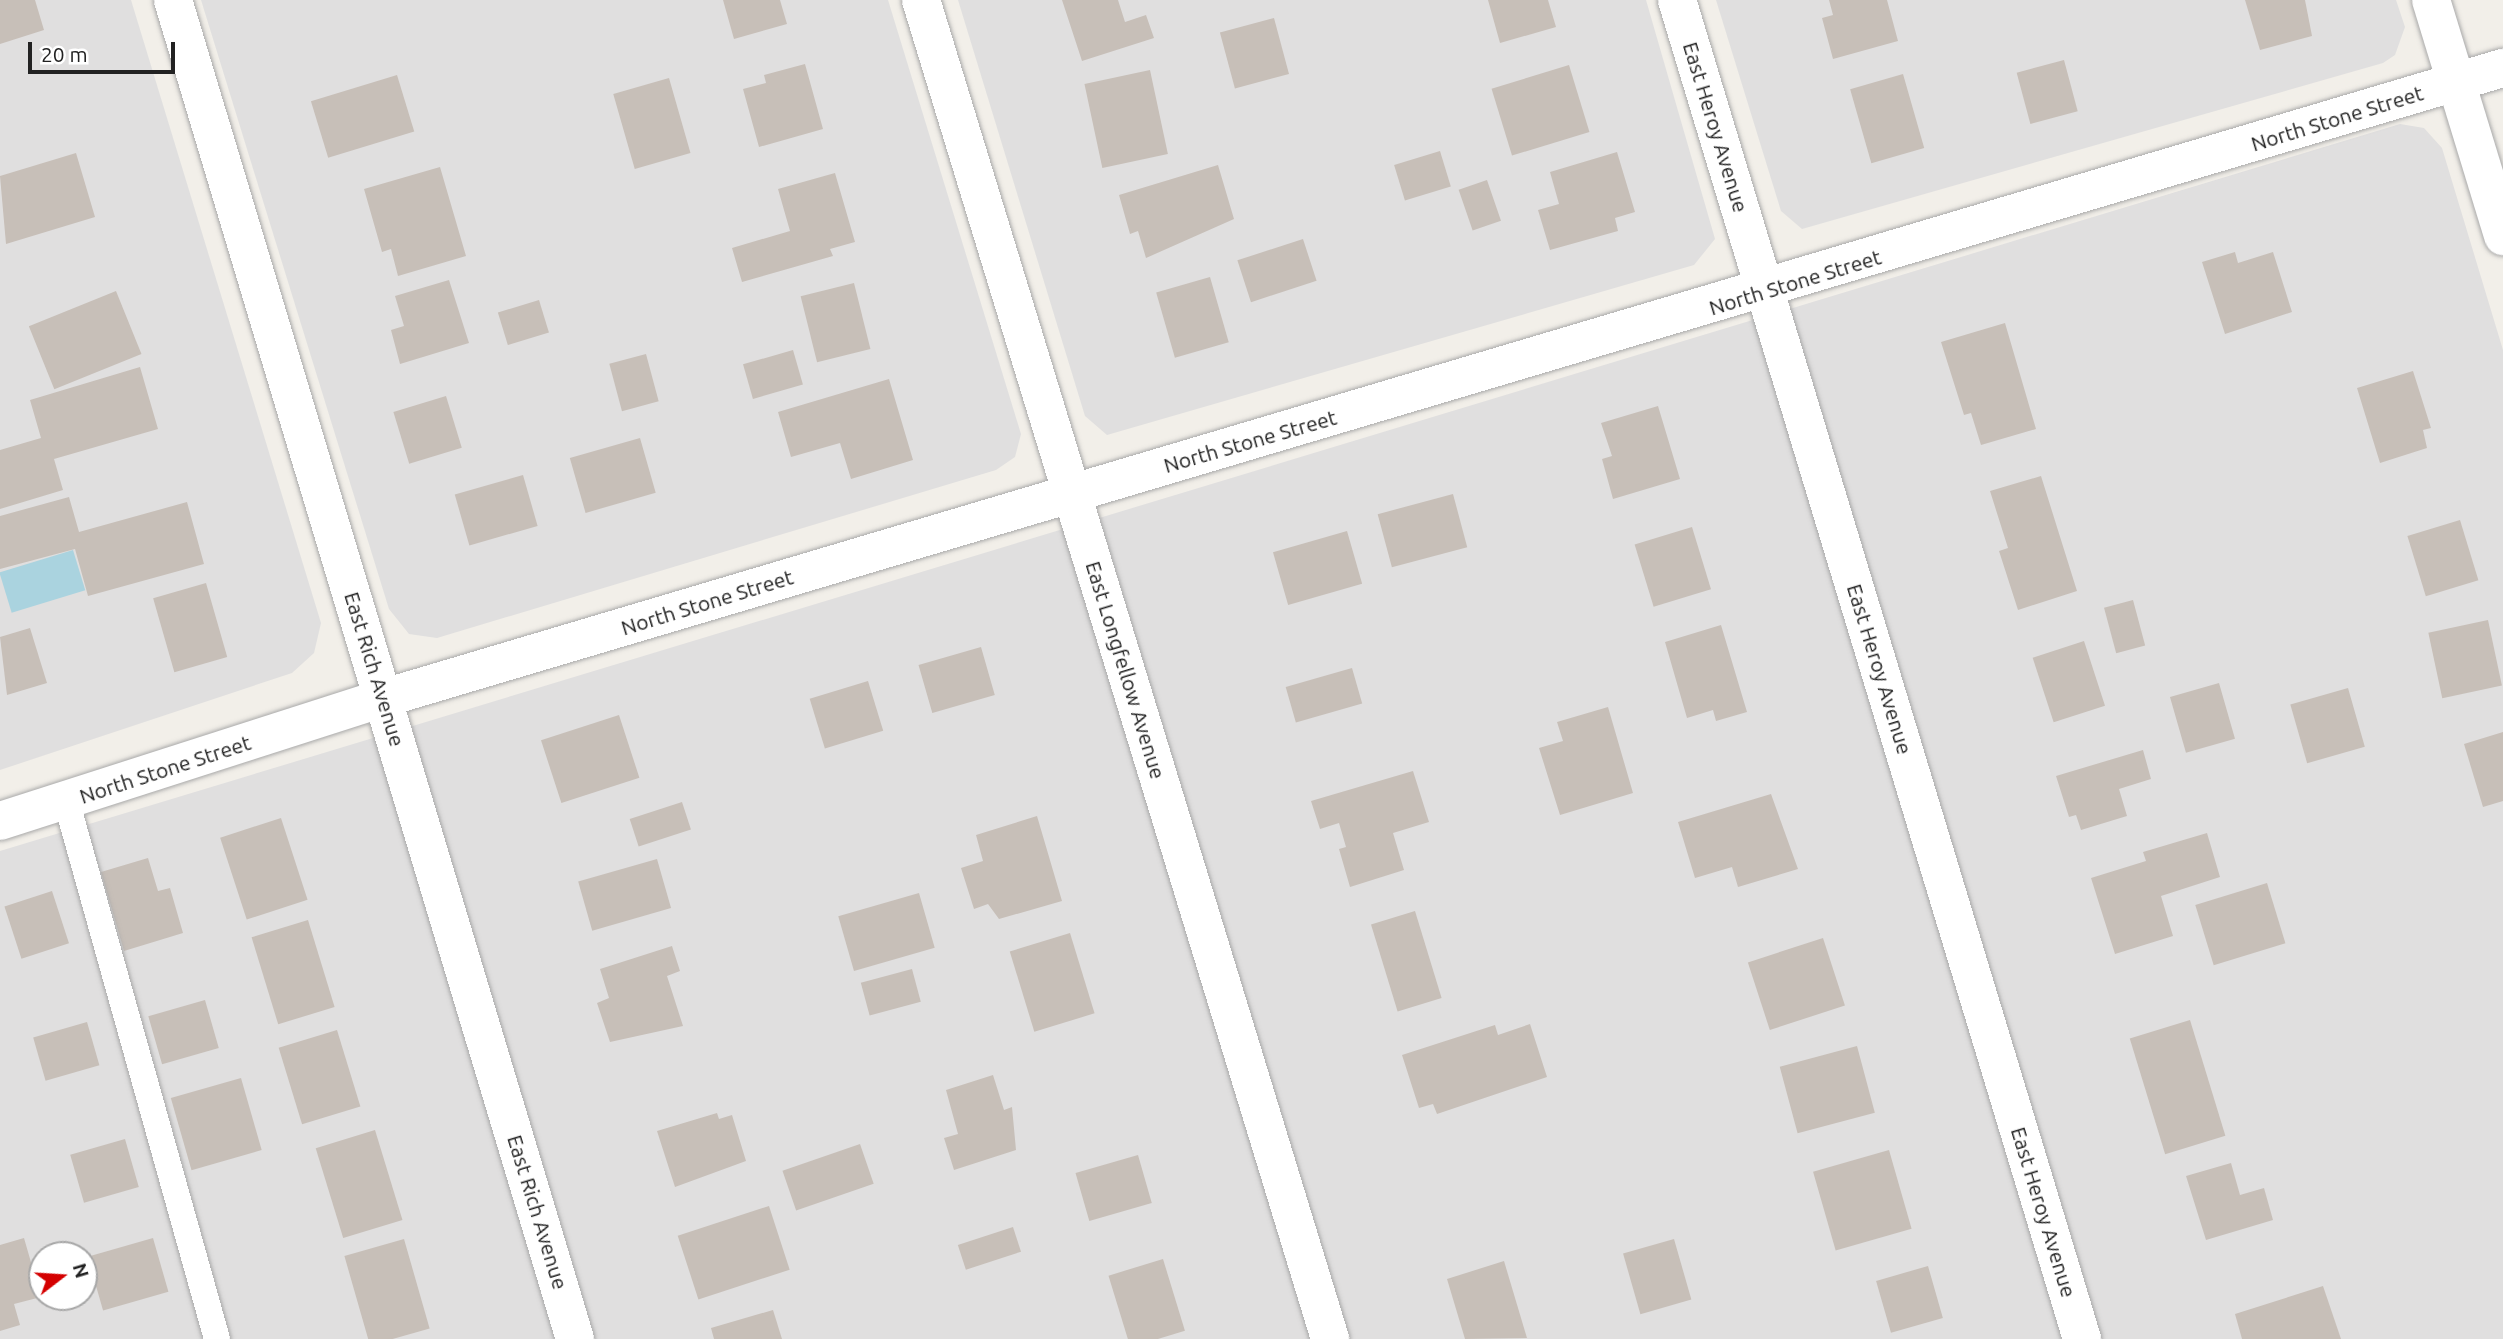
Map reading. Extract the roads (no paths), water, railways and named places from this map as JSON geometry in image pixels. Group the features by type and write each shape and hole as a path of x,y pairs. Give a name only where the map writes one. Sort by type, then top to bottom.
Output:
{"street":[{"name":"East Rich Avenue","path":"173,0 575,1339"},
{"name":"East Longfellow Avenue","path":"921,0 1330,1339"},
{"name":"East Heroy Avenue","path":"1677,0 2082,1339"},
{"path":"2431,0 2503,236"},
{"name":"North Stone Street","path":"0,821 384,698 1072,493 1766,291 2503,68"}],"lane":[{"path":"66,800 217,1339"}],"water":[{"path":"73,550 85,590 12,613 0,572"}]}
